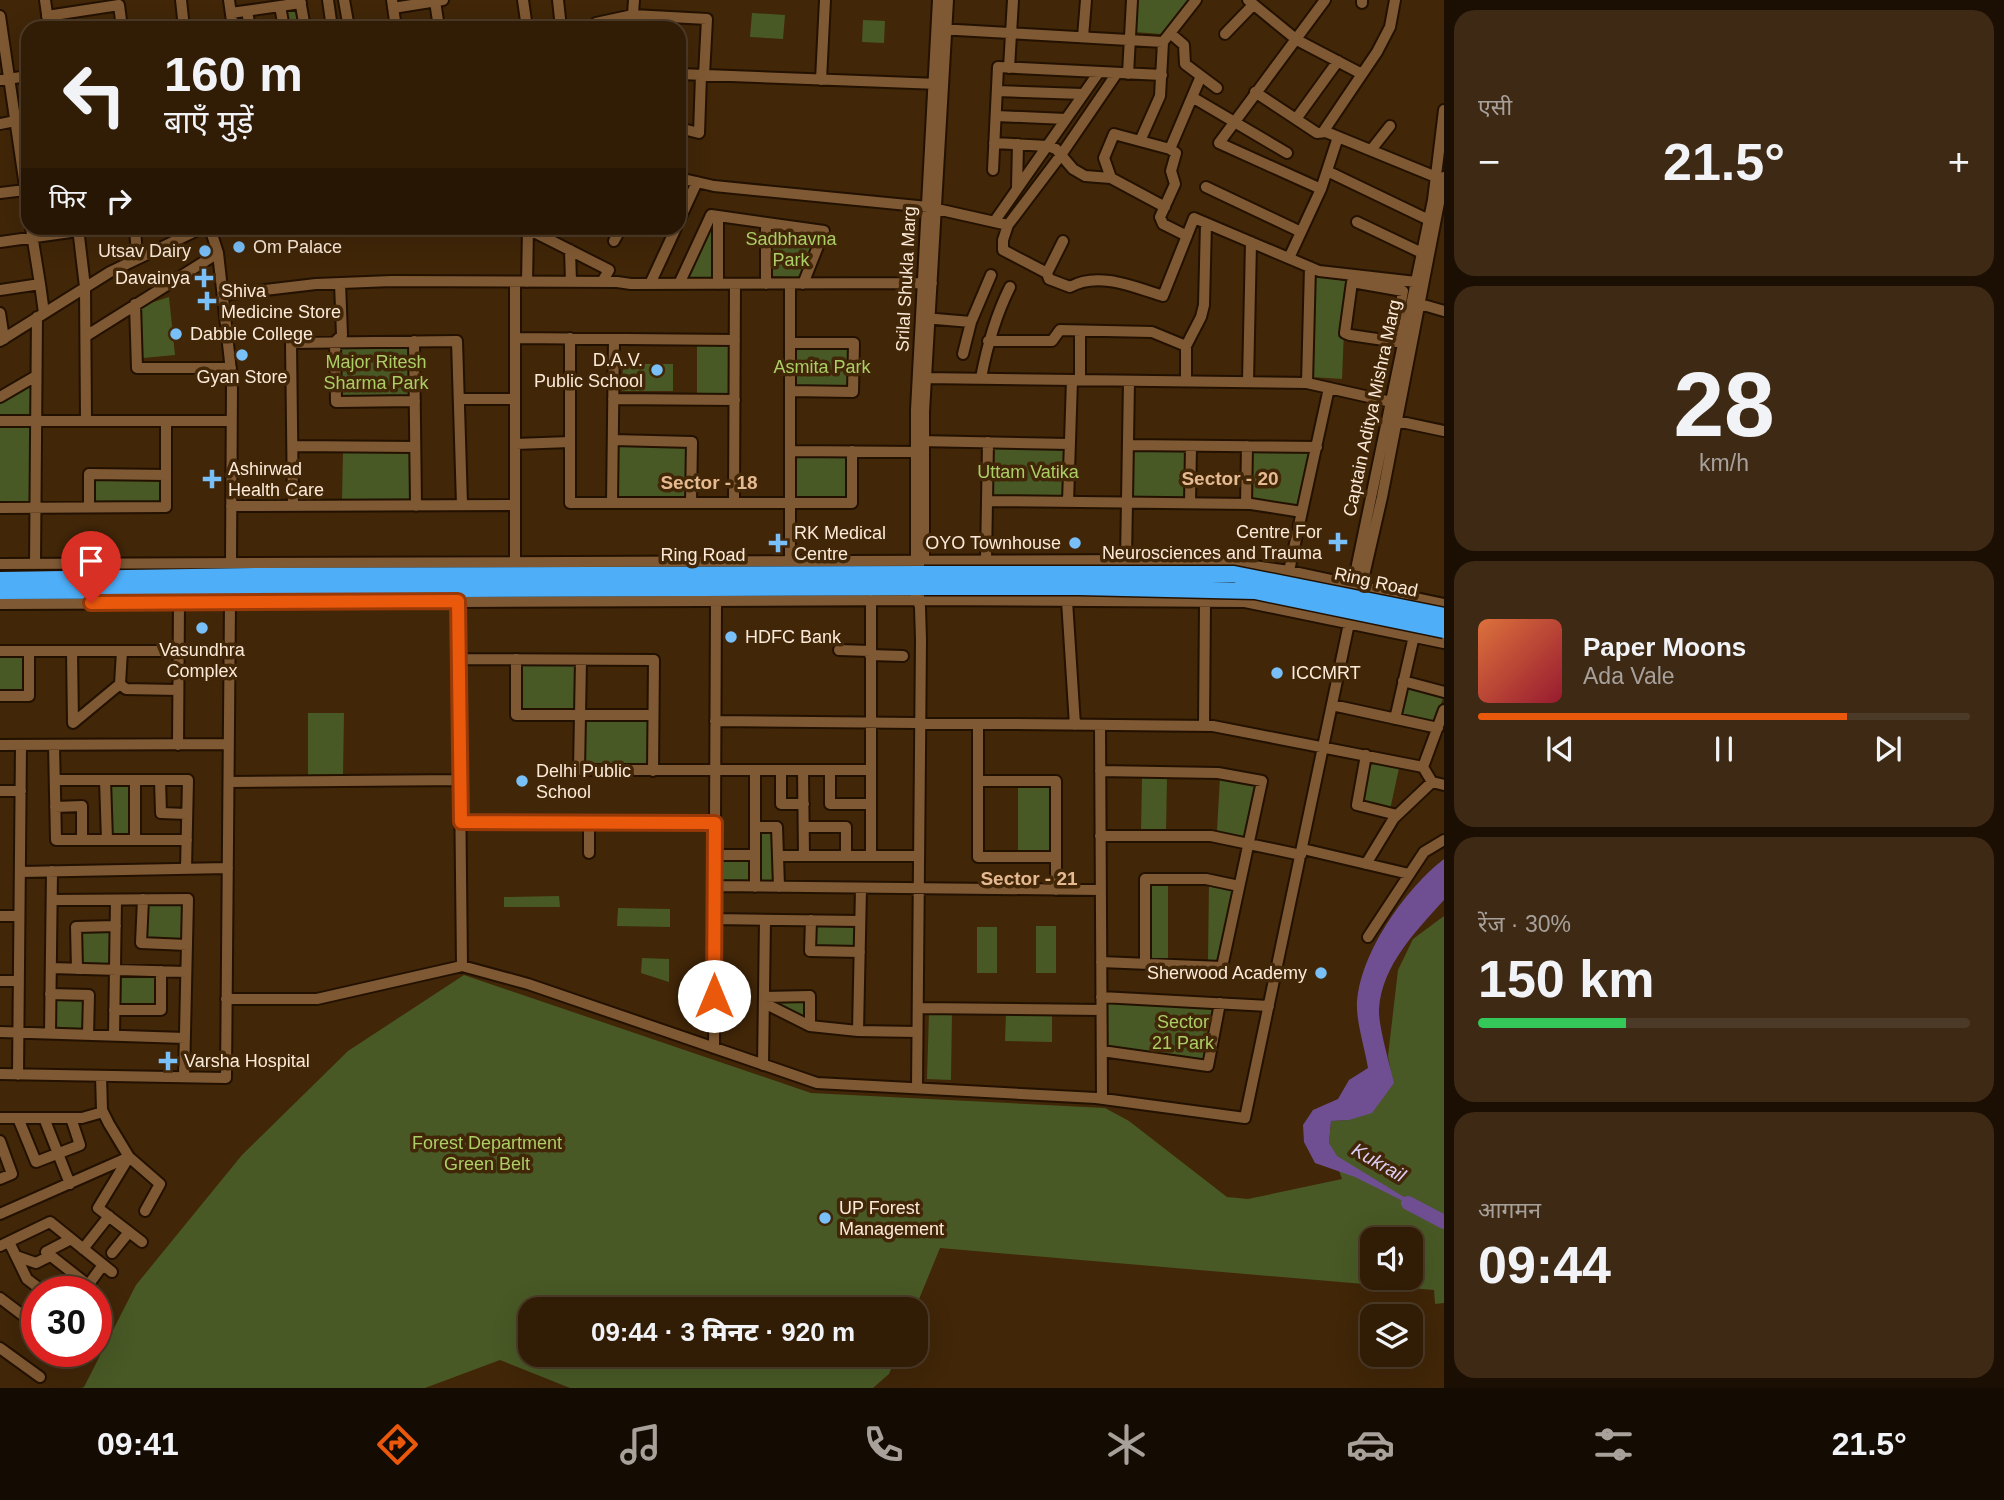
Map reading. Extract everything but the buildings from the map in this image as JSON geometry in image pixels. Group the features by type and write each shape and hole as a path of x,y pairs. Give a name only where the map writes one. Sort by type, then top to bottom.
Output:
{"highway":[{"name":"Ring Road","path":"920,583 1234,574 1444,616"},
{"name":"Ring Road","path":"0,580 920,583 1255,591 1444,630"},
{"name":"Ring Road","path":"0,591 288,583"}],"street":[{"path":"45,0 48,21"},
{"path":"180,0 183,21"},
{"path":"229,0 232,21"},
{"path":"328,0 331,21"},
{"path":"344,0 348,21"},
{"path":"523,0 526,21"},
{"path":"558,0 560,21"},
{"path":"633,21 634,0"},
{"path":"821,80 825,0"},
{"name":"Srilal Shukla Marg","path":"938,0 942,29"},
{"name":"Srilal Shukla Marg","path":"917,1088 920,446 942,29 948,0"},
{"path":"1009,68 1013,0"},
{"path":"1083,37 1086,0"},
{"path":"1132,0 1130,40 1123,73 1008,225 1003,250 1047,273 1049,279 1070,287 1082,280 1113,280 1163,296 1194,218 1319,271 1416,282"},
{"path":"1140,141 1160,96 1166,37 1196,0"},
{"path":"1321,189 1219,143 1325,0"},
{"path":"1322,132 1390,27 1395,0"},
{"path":"231,13 301,1 304,21"},
{"path":"392,4 439,1 439,21"},
{"path":"1225,34 1255,3 1297,40 1362,74"},
{"path":"47,16 119,5 121,21"},
{"path":"280,6 283,21"},
{"path":"247,11 249,21"},
{"path":"605,21 633,15 707,19 699,133 686,130"},
{"path":"0,16 5,79 21,162"},
{"path":"942,29 1130,40 1166,37 1184,45 1185,64 1217,89"},
{"path":"1296,119 1338,61"},
{"path":"993,170 998,67 1162,75"},
{"path":"994,222 1099,72"},
{"path":"686,74 939,84"},
{"path":"1170,149 1201,76"},
{"path":"997,91 1083,94"},
{"path":"1255,92 1317,133 1338,137 1440,177"},
{"path":"1192,97 1287,153"},
{"name":"Captain Aditya Mishra Marg","path":"1102,1099 1245,1118 1392,420 1437,222 1444,110"},
{"path":"996,116 1066,119"},
{"path":"0,124 15,121"},
{"path":"1371,150 1390,126"},
{"path":"1111,178 1104,158 1114,134 1176,153 1171,171 1175,184 1160,217 1163,224 1187,236"},
{"path":"1289,258 1321,189 1338,137"},
{"path":"995,143 1047,146 1056,149 1073,169 1085,176 1111,178 1165,207"},
{"path":"1017,188 1018,144"},
{"path":"1327,171 1437,222"},
{"path":"686,180 714,186 932,208 1008,225"},
{"path":"686,206 697,182"},
{"path":"1206,187 1301,232"},
{"path":"0,193 21,190"},
{"path":"679,284 711,215 824,231 803,284"},
{"path":"718,216 718,284"},
{"path":"1357,222 1422,253"},
{"name":"Captain Aditya Mishra Marg","path":"1396,403 1399,343 1422,253 1437,222"},
{"path":"766,223 766,284"},
{"path":"1186,382 1186,346 1202,317 1204,305 1206,223"},
{"path":"0,243 26,235"},
{"path":"32,235 40,284 41,315 36,376 35,564"},
{"path":"79,235 85,287 86,421"},
{"path":"135,235 137,257"},
{"path":"0,313 2,340 137,257 186,235"},
{"path":"213,235 218,253 230,368 231,563"},
{"path":"527,235 527,282"},
{"path":"541,235 609,270 602,282"},
{"path":"614,241 617,235"},
{"path":"650,284 673,235"},
{"path":"1047,273 1063,241"},
{"path":"1248,383 1251,242"},
{"path":"570,250 571,282"},
{"path":"86,336 218,253"},
{"path":"1307,383 1310,267"},
{"path":"963,354 971,322 991,275"},
{"path":"514,282 515,562"},
{"path":"1352,282 1403,291 1399,343 1345,333 1352,282"},
{"path":"223,295 340,283 928,283"},
{"path":"340,283 342,335 335,342 336,402 415,401"},
{"path":"0,290 40,284"},
{"path":"734,503 735,284"},
{"path":"790,284 790,561"},
{"path":"981,378 988,341 1010,287"},
{"path":"135,304 137,368 230,368"},
{"path":"1420,304 1444,311"},
{"path":"925,318 971,322"},
{"path":"988,341 1052,341 1060,330 1152,332 1186,346"},
{"path":"1068,502 1080,331"},
{"path":"515,338 735,340"},
{"path":"570,338 570,503 852,503 852,451"},
{"path":"612,503 614,339"},
{"path":"414,341 416,506"},
{"path":"293,506 291,343 414,341 457,341 462,505"},
{"path":"790,343 854,344 853,392 790,391"},
{"path":"0,397 36,376"},
{"path":"922,378 1307,383 1396,403"},
{"path":"1126,560 1129,381"},
{"path":"1289,571 1329,388"},
{"path":"459,399 515,399"},
{"path":"613,399 734,400"},
{"path":"1392,420 1444,431"},
{"path":"0,421 231,421"},
{"path":"0,508 166,507 166,421"},
{"path":"613,440 692,442 691,503"},
{"path":"515,444 570,442"},
{"path":"790,451 852,451 988,442 1070,444"},
{"path":"986,560 988,442"},
{"path":"1128,445 1317,447"},
{"path":"293,446 415,447"},
{"path":"1191,446 1191,503"},
{"path":"1246,504 1247,446"},
{"path":"89,507 89,474 166,475"},
{"path":"987,501 1246,504 1302,512"},
{"path":"231,506 515,505"},
{"name":"Ring Road","path":"920,583 986,560 1126,560 1240,564 1289,571 1444,604"},
{"path":"0,564 790,561 920,583 1067,601 1245,602 1444,643"},
{"path":"0,604 871,600 920,583"},
{"path":"870,856 871,600"},
{"path":"458,601 463,966"},
{"path":"714,1048 716,601"},
{"path":"1067,601 1075,725"},
{"path":"0,1074 226,1078 230,602"},
{"path":"1204,726 1205,602"},
{"path":"178,745 179,603"},
{"path":"1395,719 1414,636"},
{"path":"0,651 178,650"},
{"path":"839,650 903,656"},
{"path":"71,745 72,651"},
{"path":"73,723 120,684 122,651"},
{"path":"0,696 29,696 29,652"},
{"path":"459,659 654,660 653,771"},
{"path":"516,659 516,715 653,715"},
{"path":"581,660 579,770 870,770"},
{"path":"1404,681 1444,692"},
{"path":"120,684 126,689 178,690"},
{"path":"1332,705 1438,728"},
{"path":"1423,767 1444,710"},
{"path":"715,721 1204,726 1241,730 1423,767 1432,782 1444,785"},
{"path":"978,724 978,857 1056,857"},
{"path":"226,999 317,999 463,966 528,984 817,1083 1102,1099 1100,725"},
{"path":"0,745 229,744"},
{"path":"18,1075 21,745"},
{"path":"54,745 56,840 187,840"},
{"path":"1366,755 1357,805 1397,815"},
{"path":"830,770 830,804 870,804"},
{"path":"755,771 755,887"},
{"path":"781,771 781,804 804,804"},
{"path":"803,771 804,856"},
{"path":"1100,771 1218,773 1262,780 1222,967 1101,962"},
{"path":"55,780 188,780 186,869"},
{"path":"105,780 107,840"},
{"path":"135,780 135,840"},
{"path":"160,780 161,813 187,814"},
{"path":"229,782 460,780"},
{"path":"978,781 1056,781 1056,890"},
{"path":"1366,864 1397,815 1432,782"},
{"path":"0,791 20,791"},
{"path":"55,807 82,806 82,840"},
{"path":"461,822 715,823"},
{"path":"589,823 589,853"},
{"path":"755,827 777,827 779,887"},
{"path":"804,827 846,827 846,856"},
{"path":"1100,836 1211,836 1409,874"},
{"path":"1368,937 1424,852 1444,840"},
{"path":"715,855 755,855"},
{"path":"778,856 919,856"},
{"path":"20,872 228,868"},
{"path":"50,1034 52,871"},
{"path":"1145,964 1145,879 1206,878 1239,886"},
{"path":"714,886 1101,890"},
{"path":"858,1031 861,888"},
{"path":"51,900 188,899 184,1077"},
{"path":"114,1036 116,900"},
{"path":"143,900 141,943 187,945"},
{"path":"0,916 19,916"},
{"path":"714,919 860,921"},
{"path":"763,1065 765,920"},
{"path":"811,920 810,951 860,952"},
{"path":"77,969 76,927 116,926"},
{"path":"51,968 186,972"},
{"path":"114,1010 161,1010 161,971"},
{"path":"0,981 19,981"},
{"path":"50,994 89,995 88,1035"},
{"path":"764,1000 810,996 810,1026"},
{"path":"1101,997 1269,1006"},
{"path":"764,1000 810,1026 858,1031 918,1032"},
{"path":"1102,1051 1208,1066 1220,1003"},
{"path":"918,1008 1101,1010"},
{"path":"0,1032 185,1038"},
{"path":"101,1076 103,1112 129,1157 160,1184 145,1211"},
{"path":"0,1118 82,1118 103,1112"},
{"path":"18,1118 36,1162 80,1145 71,1118"},
{"path":"44,1118 70,1184"},
{"path":"0,1141 12,1174 0,1179"},
{"path":"0,1213 129,1157"},
{"path":"129,1157 98,1208 142,1242"},
{"path":"83,1249 109,1216"},
{"path":"26,1276 16,1256 5,1244 50,1222 107,1269 99,1276"},
{"path":"112,1254 129,1232"},
{"path":"71,1239 46,1252 73,1276"},
{"path":"16,1256 36,1263 50,1255"},
{"path":"0,1298 21,1314"},
{"path":"0,1348 40,1377"}],"green space":[{"path":"1136,0 1188,0 1161,34 1134,32"},
{"path":"301,3 304,21 285,21 283,6"},
{"path":"752,13 785,15 783,39 750,37"},
{"path":"863,20 885,21 884,43 862,42"},
{"path":"713,223 713,278 686,278"},
{"name":"Sadbhavna Park","path":"771,227 817,234 800,277 771,276"},
{"path":"1315,277 1346,281 1342,379 1312,377"},
{"path":"169,297 175,355 143,358 141,306"},
{"path":"697,344 729,344 728,395 697,395"},
{"name":"Major Ritesh Sharma Park","path":"411,346 411,397 340,398 340,347"},
{"name":"Asmita Park","path":"796,348 848,349 848,386 795,385"},
{"path":"623,364 673,364 673,391 622,391"},
{"path":"32,383 31,415 0,416 0,402"},
{"path":"33,424 32,504 0,505 0,425"},
{"path":"616,446 686,446 686,500 616,500"},
{"name":"Uttam Vatika","path":"992,447 1064,449 1063,498 991,496"},
{"path":"1134,449 1186,450 1185,498 1133,497"},
{"path":"343,450 411,450 411,500 342,500"},
{"path":"1253,451 1309,453 1298,506 1251,499"},
{"path":"794,454 848,454 848,500 794,499"},
{"path":"93,478 162,478 162,502 94,502"},
{"path":"0,656 27,656 27,694 0,693"},
{"path":"521,664 576,664 576,709 521,709"},
{"path":"1408,686 1444,695 1435,723 1400,715"},
{"path":"308,713 344,713 343,776 308,776"},
{"path":"586,719 648,720 647,766 585,765"},
{"path":"1368,762 1399,768 1390,810 1359,803"},
{"path":"1142,777 1167,777 1166,832 1141,832"},
{"path":"1220,777 1257,784 1245,838 1217,831"},
{"path":"110,784 130,784 130,837 109,837"},
{"path":"1018,786 1049,786 1049,851 1018,851"},
{"path":"757,830 775,830 774,883 720,883 721,858 757,857"},
{"path":"1209,882 1235,888 1219,962 1208,961"},
{"path":"1150,883 1168,883 1168,960 1150,960"},
{"path":"559,896 560,907 504,907 504,897"},
{"path":"147,903 184,904 183,940 146,939"},
{"path":"618,908 670,909 670,927 617,926"},
{"name":"Forest Department Green Belt","path":"1444,916 1444,1303 1435,1304 1434,1290 1423,1289 1423,1227 1360,1227 1360,1284 940,1248 920,1297 518,1297 518,1367 892,1367 889,1374 873,1388 570,1388 500,1360 425,1388 81,1388 94,1367 112,1367 112,1332 136,1285 242,1155 348,1051 464,975 811,1093 1105,1108 1129,1121 1227,1197 1248,1199 1342,1179 1329,1143 1331,1121 1349,1120 1393,1084 1388,1056 1398,970 1413,939"},
{"path":"815,925 856,926 855,948 814,947"},
{"path":"1036,926 1056,926 1056,973 1036,973"},
{"path":"977,927 997,927 997,973 977,973"},
{"path":"81,929 110,930 110,965 80,964"},
{"path":"642,958 669,959 669,982 641,973"},
{"path":"120,974 155,975 154,1007 119,1006"},
{"path":"55,997 85,998 84,1031 54,1031"},
{"path":"805,1000 805,1020 771,1001"},
{"name":"Sector 21 Park","path":"1107,1001 1215,1007 1205,1061 1106,1047"},
{"path":"929,1012 952,1013 951,1080 927,1079"},
{"path":"1006,1013 1052,1014 1052,1042 1005,1041"}],"shaded area":[{"path":"1444,859 1444,900 1402,950 1386,978 1382,993 1380,1025 1394,1083 1372,1113 1349,1120 1331,1121 1329,1143 1337,1156 1425,1212 1355,1177 1315,1163 1304,1142 1303,1125 1313,1110 1338,1099 1349,1080 1368,1068 1357,1009 1365,968 1374,947 1399,906"}],"waterway":[{"name":"Kukrail","path":"1408,1203 1444,1222"}],"place":[{"name":"Om Palace","path":"239,247"},
{"name":"Utsav Dairy","path":"205,251"},
{"name":"Davainya","path":"204,278"},
{"name":"Shiva Medicine Store","path":"207,301"},
{"name":"Dabble College","path":"176,334"},
{"name":"Gyan Store","path":"242,355"},
{"name":"D.A.V. Public School","path":"657,370"},
{"name":"Ashirwad Health Care","path":"212,479"},
{"name":"Centre For Neurosciences and Trauma","path":"1338,542"},
{"name":"RK Medical Centre","path":"778,543"},
{"name":"OYO Townhouse","path":"1075,543"},
{"name":"Vasundhra Complex","path":"202,628"},
{"name":"HDFC Bank","path":"731,637"},
{"name":"ICCMRT","path":"1277,673"},
{"name":"Delhi Public School","path":"522,781"},
{"name":"Sherwood Academy","path":"1321,973"},
{"name":"Varsha Hospital","path":"168,1061"},
{"name":"UP Forest Management","path":"825,1218"}],"district":[{"name":"Sector - 20","path":"1230,478"},
{"name":"Sector - 18","path":"709,482"},
{"name":"Sector - 21","path":"1029,878"}],"route":[{"path":"91,603 458,601 461,822 715,823 714,996"}]}
